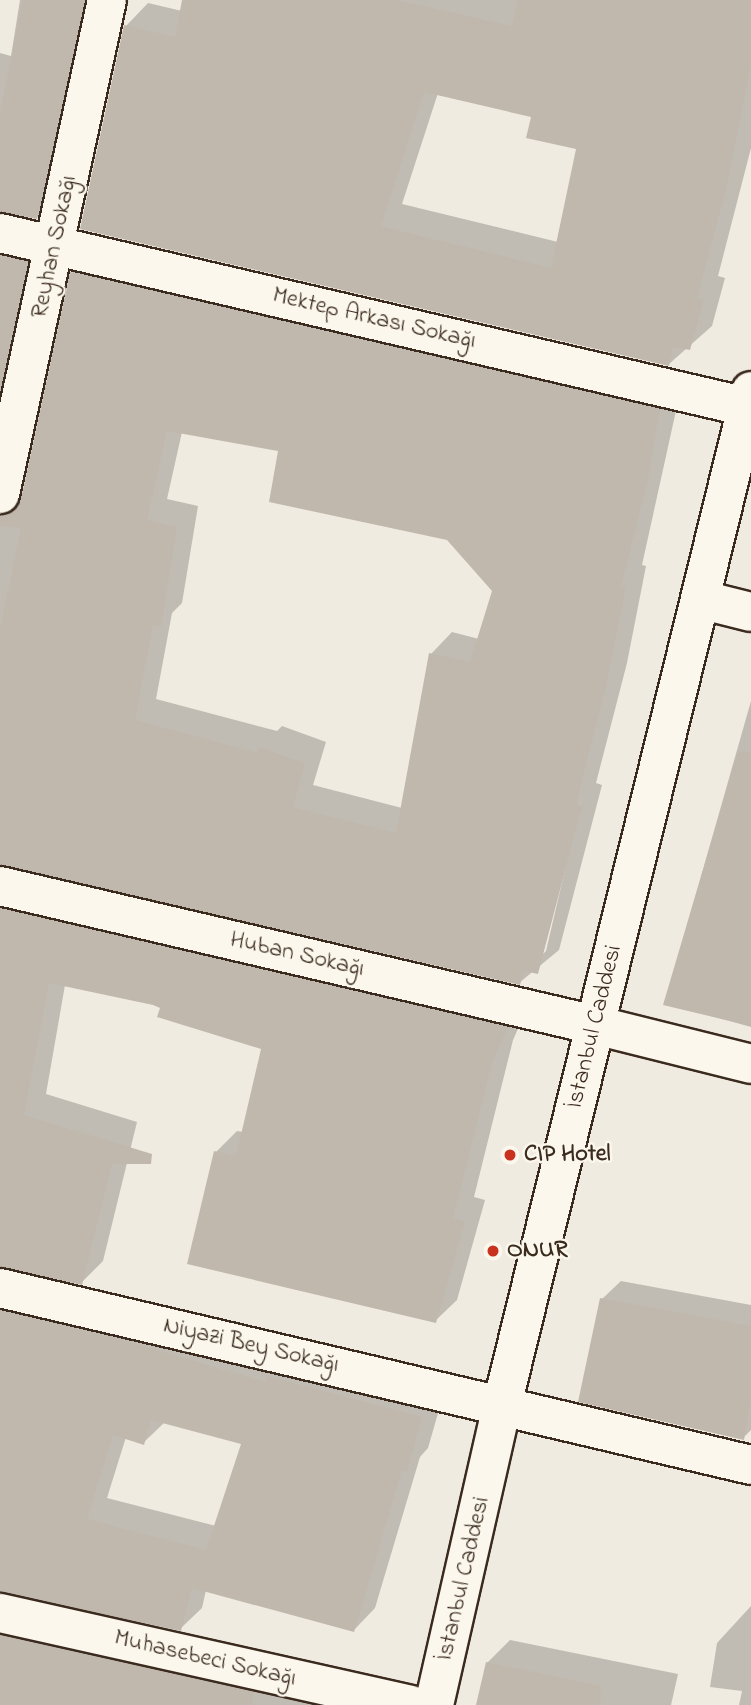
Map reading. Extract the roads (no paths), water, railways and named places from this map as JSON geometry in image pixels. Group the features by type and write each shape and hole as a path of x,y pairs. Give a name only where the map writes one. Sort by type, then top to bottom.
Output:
{"street":[{"name":"Reyhan Sokağı","path":"0,494 107,0"},
{"name":"Mektep Arkası Sokağı","path":"0,233 749,399"},
{"name":"İstanbul Caddesi","path":"434,1705 502,1405 594,1025 703,600 749,399"},
{"path":"703,600 751,612"},
{"name":"Huban Sokağı","path":"0,886 751,1064"},
{"name":"Niyazi Bey Sokağı","path":"0,1287 751,1465"},
{"name":"Muhasebeci Sokağı","path":"0,1613 410,1705"}],"place":[{"name":"CIP Hotel","path":"510,1155"},
{"name":"ONUR","path":"493,1251"}]}
